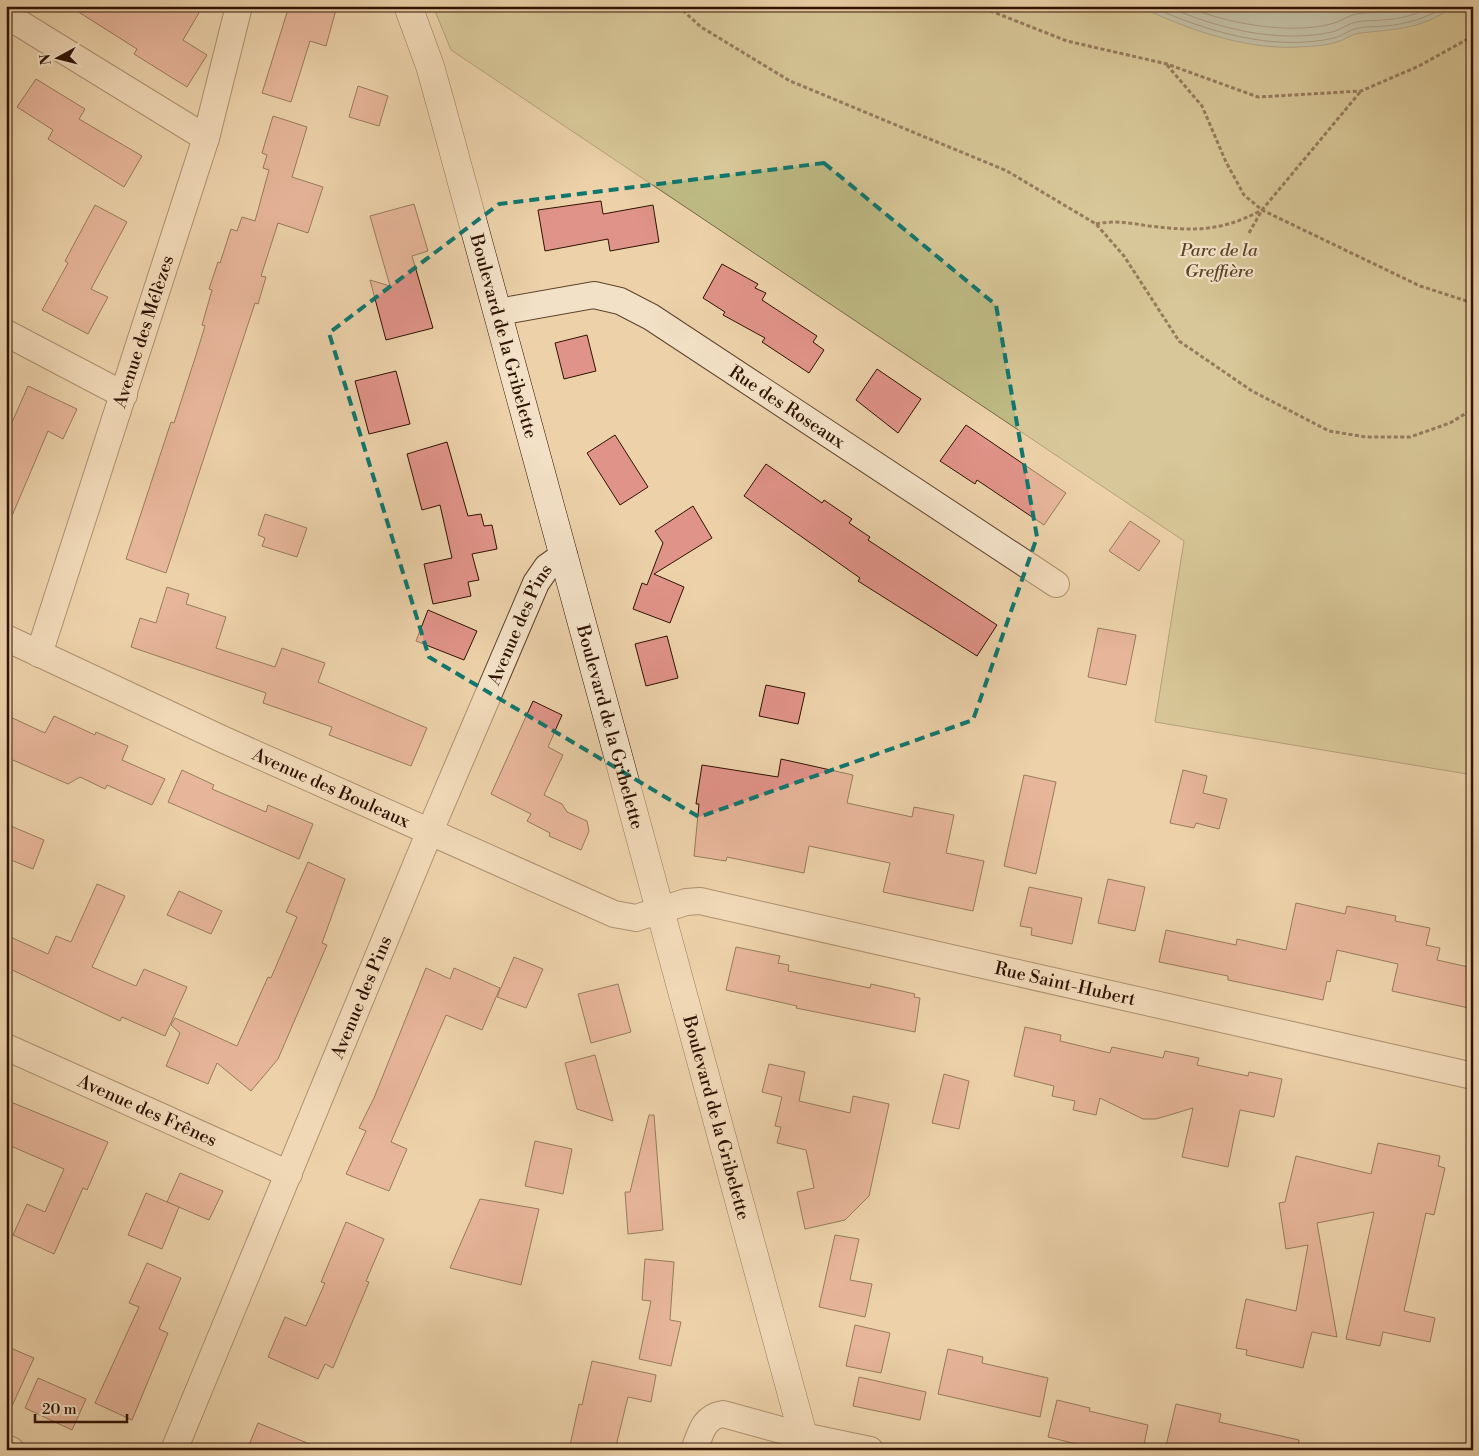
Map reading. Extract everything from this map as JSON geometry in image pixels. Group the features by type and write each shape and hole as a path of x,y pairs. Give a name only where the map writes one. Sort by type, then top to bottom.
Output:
{"main road":[{"name":"Boulevard de la Gribelette","path":"408,6 430,66 498,312 659,911 805,1443"}],"street":[{"name":"Avenue des Mélèzes","path":"39,654 206,138 239,6"},
{"path":"6,15 206,138"},
{"name":"Rue des Roseaux","path":"498,312 594,295 620,301 651,317 1056,584"},
{"path":"6,333 124,395"},
{"name":"Avenue des Pins","path":"174,1450 430,832 536,583 547,567 564,555"},
{"name":"Avenue des Bouleaux","path":"6,638 222,739 614,914 636,918 659,911"},
{"name":"Rue Saint-Hubert","path":"659,911 686,902 700,901 1473,1076"},
{"name":"Avenue des Frênes","path":"6,1047 289,1174"},
{"path":"694,1450 705,1422 714,1415 723,1414 805,1443 870,1450"},
{"path":"6,1448 11,1450"}],"path":[{"path":"678,6 701,28 790,81 1007,171 1096,224 1124,256 1179,341 1252,391 1329,431 1366,437 1410,438 1450,423 1473,409"},
{"path":"978,6 1068,41 1167,64 1258,97 1361,91 1419,66 1473,36"},
{"path":"1167,64 1202,106 1226,162 1244,195 1262,210 1420,286 1473,303"},
{"path":"1249,233 1262,210 1361,91"},
{"path":"1096,224 1111,221 1201,230 1240,222 1262,210"}],"highlighted area":[{"path":"824,163 996,305 1037,537 973,720 699,817 429,657 329,333 499,204"}],"green space":[{"name":"Parc de la Greffière","path":"433,6 1473,6 1473,775 1155,722 1184,541 451,50"}],"water":[{"path":"1138,6 1455,6 1431,20 1410,27 1358,33 1340,41 1323,45 1278,47 1258,45 1216,36 1176,23"}],"building":[{"path":"69,6 203,6 183,40 207,55 187,87 134,54 137,49"},
{"path":"289,6 337,6 326,46 310,41 291,102 262,93"},
{"path":"36,79 85,109 79,119 142,156 124,187 48,139 53,130 17,107"},
{"path":"358,86 388,96 379,126 349,117"},
{"path":"273,116 307,127 292,177 323,187 308,233 278,223 261,276 266,277 258,304 255,303 166,573 126,559 171,422 174,423 197,352 205,326 202,325 212,290 209,289 218,262 220,263 231,229 237,231 242,217 255,221 269,170 263,168 267,155 262,153"},
{"path":"601,201 603,214 653,205 659,242 610,251 608,239 545,251 538,210"},
{"path":"414,204 428,251 412,256 433,328 386,340 370,280 390,286 370,216"},
{"path":"95,205 127,222 91,289 108,297 88,334 42,310 68,263 65,261"},
{"path":"722,264 758,284 755,288 766,293 762,300 817,336 813,342 824,350 809,373 762,342 765,338 723,315 725,312 703,298"},
{"path":"587,335 596,371 564,379 555,343"},
{"path":"877,369 921,399 898,433 856,400"},
{"path":"396,371 410,424 369,434 355,381"},
{"path":"28,386 77,409 63,439 48,431 6,530 6,436"},
{"path":"966,425 1066,493 1044,525 977,480 975,484 940,461"},
{"path":"615,435 648,487 620,505 587,453"},
{"path":"447,442 468,516 481,514 484,526 492,525 497,549 472,554 479,580 468,582 471,596 433,604 424,564 452,558 440,505 422,510 407,454"},
{"path":"766,464 822,503 824,500 852,519 849,523 870,537 868,540 997,625 977,656 858,581 860,578 744,496"},
{"path":"693,506 712,538 654,574 684,587 670,623 633,609 642,583 647,585 663,543 655,531"},
{"path":"265,514 307,528 297,557 262,546 265,538 258,535"},
{"path":"1130,521 1160,541 1139,571 1109,551"},
{"path":"167,587 189,594 186,604 226,617 216,648 275,667 282,648 325,663 318,682 427,728 411,766 329,735 332,727 263,703 266,693 131,647 140,618 156,623"},
{"path":"428,610 477,631 464,660 416,641"},
{"path":"1098,628 1136,635 1126,685 1088,677"},
{"path":"667,636 678,678 646,686 635,644"},
{"path":"766,685 805,693 798,724 759,716"},
{"path":"533,701 562,715 548,747 563,755 544,795 562,804 567,812 587,821 589,831 581,850 549,836 550,833 527,821 531,814 491,794"},
{"path":"6,715 45,733 54,716 95,735 96,732 128,746 122,760 165,779 152,805 107,785 105,789 80,777 68,784 6,757"},
{"path":"781,759 853,775 847,803 912,817 914,807 954,815 946,853 984,861 973,911 883,892 890,863 809,846 804,873 727,857 726,861 694,856 699,804 696,804 702,765 778,777"},
{"path":"182,770 214,785 212,789 266,812 268,805 313,824 299,859 168,802"},
{"path":"1183,770 1207,776 1203,793 1227,799 1219,829 1196,823 1194,828 1170,823"},
{"path":"1024,775 1056,782 1036,874 1004,866"},
{"path":"6,824 44,840 33,869 6,858"},
{"path":"308,862 345,879 322,943 327,945 278,1059 251,1091 217,1063 208,1084 166,1066 180,1033 171,1025 175,1018 237,1046 268,977 271,978 297,917 286,912"},
{"path":"1108,879 1145,887 1135,931 1098,923"},
{"path":"97,884 125,896 92,967 136,986 144,969 187,987 165,1036 122,1017 120,1021 6,967 6,935 48,954 56,936 71,942"},
{"path":"1029,887 1082,898 1072,944 1031,935 1032,928 1020,926"},
{"path":"179,891 222,911 211,934 167,915"},
{"path":"1296,903 1345,914 1347,906 1396,916 1395,921 1430,928 1426,945 1440,948 1437,960 1473,968 1473,1009 1392,991 1398,964 1337,950 1330,982 1327,981 1323,1000 1228,980 1228,976 1159,962 1166,930 1236,945 1237,939 1286,950"},
{"path":"736,947 780,956 778,963 789,965 788,971 870,988 871,984 915,994 914,997 920,998 915,1032 796,1008 797,1006 726,990"},
{"path":"514,957 543,969 526,1008 497,997"},
{"path":"426,968 450,979 454,968 500,988 482,1030 446,1015 391,1142 407,1149 389,1191 346,1174 366,1131 359,1128 374,1098"},
{"path":"618,984 631,1032 591,1043 578,994"},
{"path":"1025,1027 1061,1035 1060,1041 1110,1053 1112,1047 1163,1058 1165,1051 1199,1058 1197,1065 1248,1076 1249,1072 1282,1079 1274,1117 1240,1110 1228,1167 1182,1157 1193,1108 1156,1119 1143,1119 1100,1098 1096,1115 1073,1110 1075,1101 1052,1096 1054,1086 1014,1076"},
{"path":"595,1055 613,1121 577,1109 565,1063"},
{"path":"769,1064 805,1072 799,1101 850,1113 853,1096 889,1104 869,1196 845,1220 805,1229 797,1192 814,1188 806,1150 777,1143 781,1127 775,1126 782,1097 762,1092"},
{"path":"944,1074 969,1081 959,1129 932,1123"},
{"path":"6,1100 108,1142 87,1190 83,1188 54,1254 13,1235 27,1204 45,1212 64,1169 6,1144"},
{"path":"649,1115 654,1115 663,1230 628,1234 625,1192 630,1192"},
{"path":"535,1141 572,1149 563,1194 525,1186"},
{"path":"1378,1143 1440,1156 1438,1166 1445,1168 1434,1215 1426,1213 1404,1311 1435,1318 1430,1342 1383,1332 1380,1346 1346,1339 1374,1212 1317,1223 1337,1337 1312,1332 1303,1368 1246,1355 1247,1350 1236,1348 1246,1299 1296,1311 1308,1245 1286,1249 1279,1203 1285,1202 1296,1156 1371,1174"},
{"path":"180,1173 223,1191 209,1220 167,1202"},
{"path":"146,1193 179,1207 162,1249 128,1235"},
{"path":"480,1199 539,1209 521,1285 450,1268"},
{"path":"346,1222 384,1239 366,1281 369,1282 333,1368 325,1364 318,1379 268,1357 285,1317 306,1326 325,1283 321,1282"},
{"path":"835,1235 859,1239 850,1280 872,1284 865,1317 819,1307"},
{"path":"645,1259 674,1262 670,1320 681,1322 671,1366 639,1359 651,1301 642,1300"},
{"path":"147,1263 181,1278 159,1329 168,1333 132,1420 95,1403 139,1307 129,1303"},
{"path":"855,1325 890,1333 881,1373 846,1366"},
{"path":"6,1346 34,1358 6,1419"},
{"path":"948,1349 983,1357 982,1363 1048,1378 1040,1417 938,1394"},
{"path":"592,1361 656,1375 651,1402 628,1397 615,1450 569,1450 579,1404 582,1405"},
{"path":"859,1377 926,1392 920,1420 853,1406"},
{"path":"38,1378 86,1399 72,1430 25,1408"},
{"path":"1057,1400 1090,1408 1089,1411 1148,1425 1143,1450 1101,1450 1048,1437"},
{"path":"1176,1404 1221,1414 1219,1422 1299,1440 1298,1450 1182,1450 1166,1446"},
{"path":"258,1423 322,1449 247,1450"}]}
